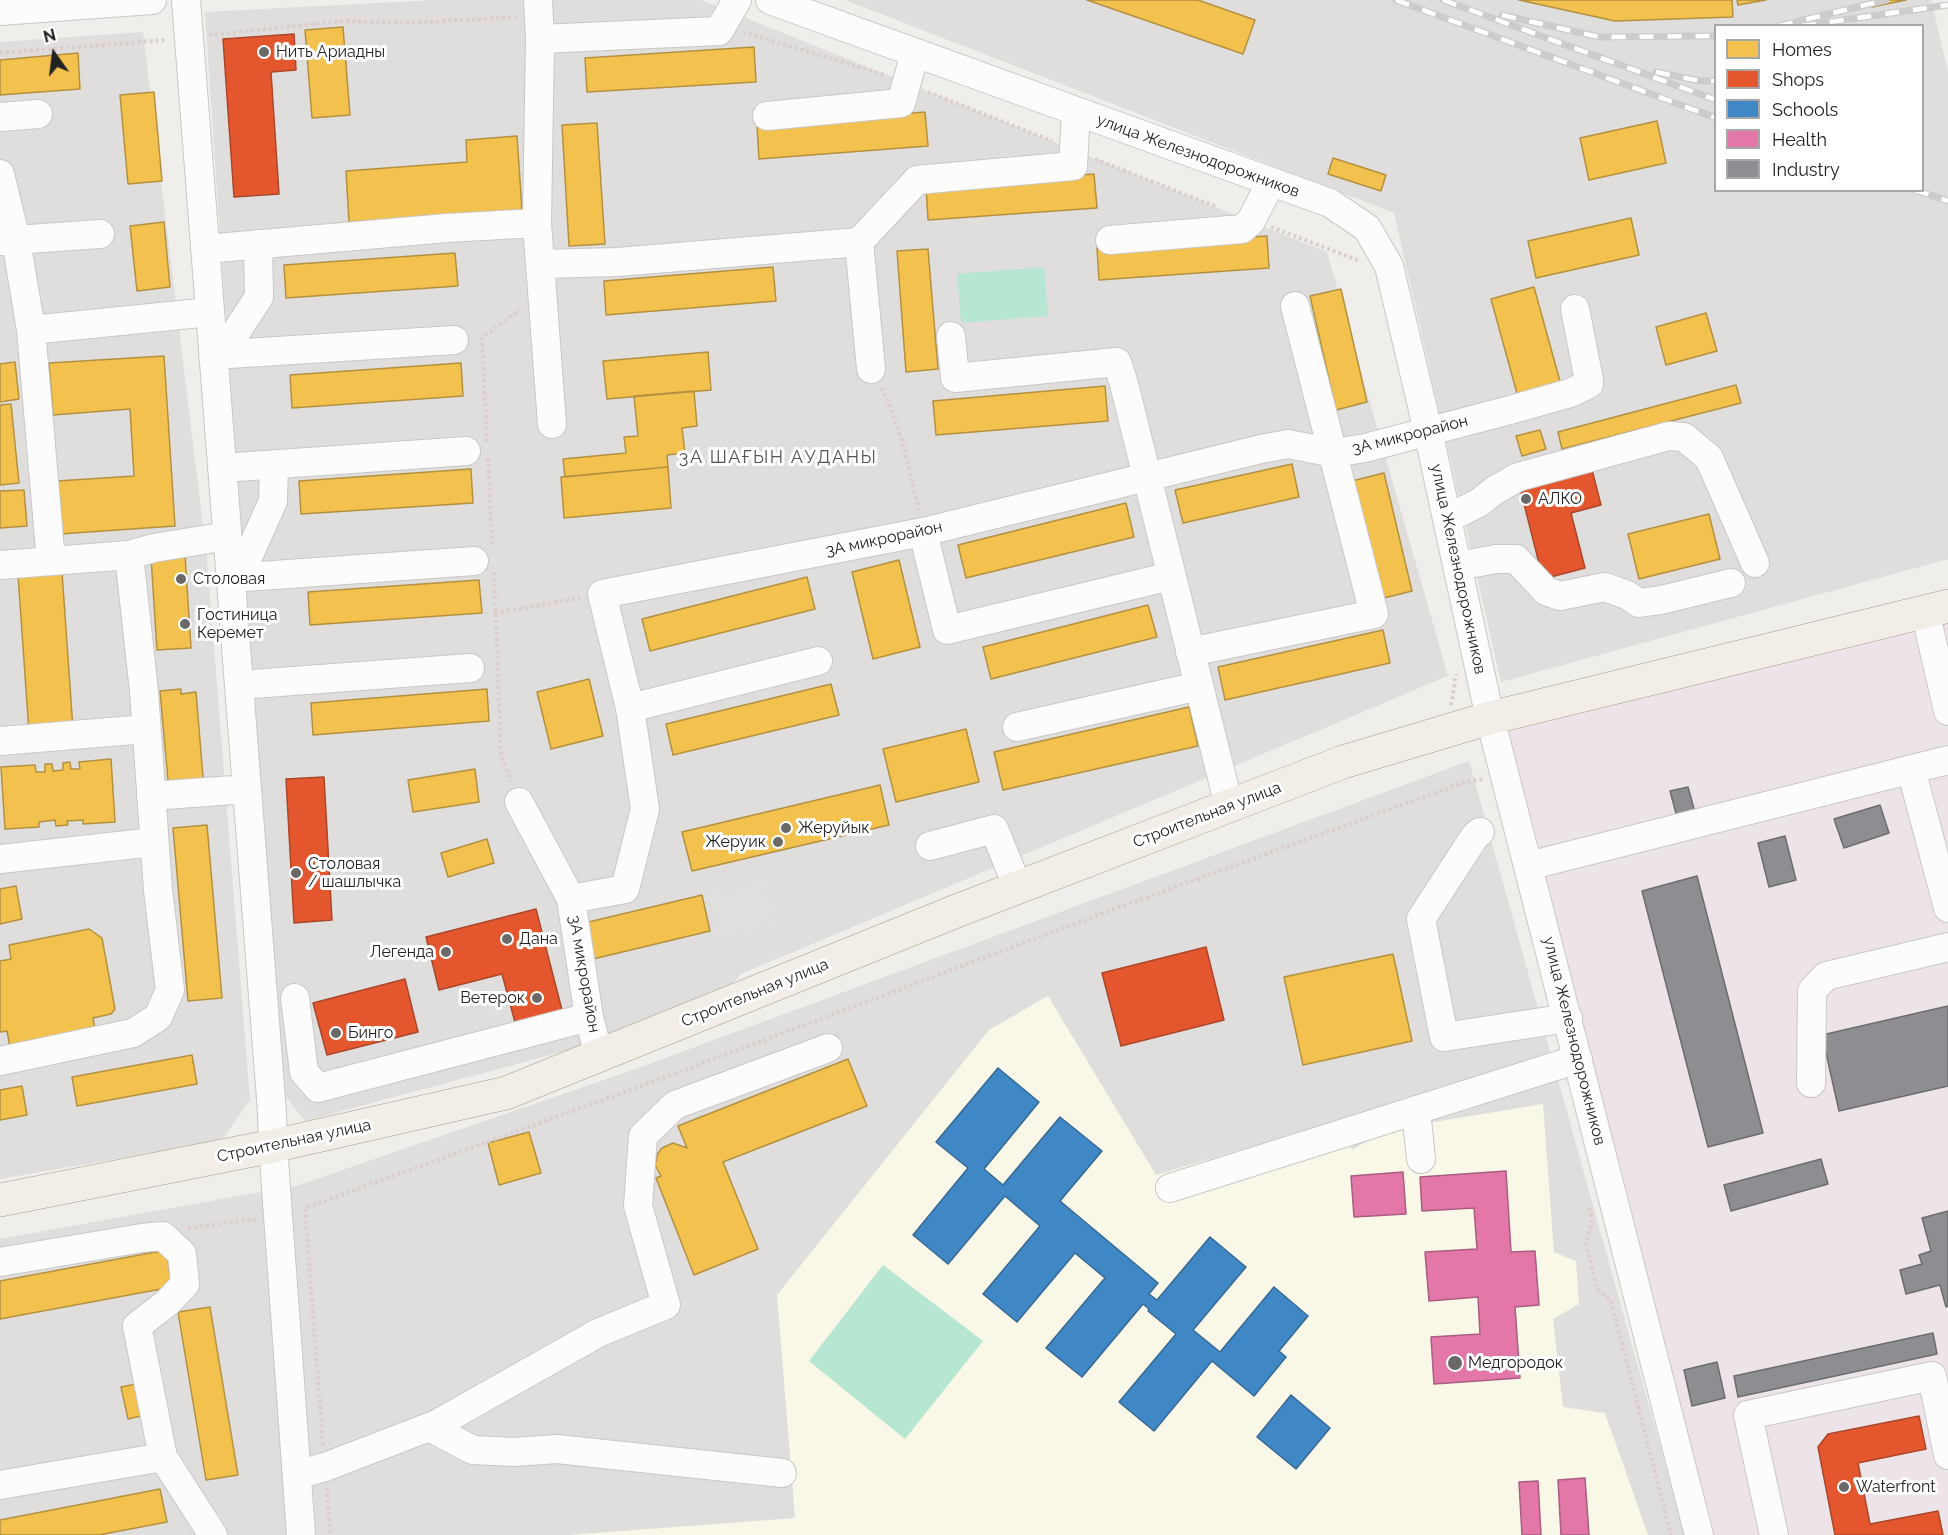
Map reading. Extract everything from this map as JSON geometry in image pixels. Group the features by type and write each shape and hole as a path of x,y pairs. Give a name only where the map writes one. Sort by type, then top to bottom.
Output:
{"main road":[{"name":"Строительная улица","path":"0,1200 273,1146 507,1094 943,916 1343,762 1490,717 1936,609"}],"street":[{"path":"0,11 152,0"},
{"path":"186,0 210,312 217,355 227,536 235,577 239,685 272,1112 301,1535"},
{"path":"552,424 537,223 539,18 719,32 737,0"},
{"name":"улица Железнодорожников","path":"770,0 1330,203 1367,228 1389,266 1448,519 1490,717 1699,1535"},
{"path":"766,116 901,103 915,53"},
{"path":"540,264 618,262 859,242 917,180 1073,166 1076,111"},
{"path":"0,117 38,114"},
{"path":"0,174 8,241 31,330 51,561"},
{"path":"1110,240 1235,231 1247,226 1271,182"},
{"path":"205,249 447,228 537,223"},
{"path":"8,241 100,234"},
{"path":"859,242 871,369"},
{"path":"217,355 259,297 258,244"},
{"path":"1190,652 1374,614 1295,306"},
{"name":"3А микрорайон","path":"599,1056 589,1017 571,899 625,889 645,809 630,708 602,594 923,532 1146,476 1288,444 1334,453 1365,448 1569,393 1589,384 1575,309"},
{"path":"31,330 210,312"},
{"path":"951,336 955,378 1117,362 1229,806"},
{"path":"217,355 454,340"},
{"path":"1448,519 1518,477 1669,436 1684,437 1709,458 1755,563"},
{"path":"222,468 466,451"},
{"path":"235,577 273,501 274,465"},
{"path":"923,532 947,630 1172,576"},
{"path":"0,565 129,555 154,548 227,536"},
{"path":"0,1061 133,1032 158,1017 170,990 158,890 146,729 129,555"},
{"path":"1458,566 1496,559 1516,559 1546,591 1560,596 1605,587 1627,595 1639,603 1731,583"},
{"path":"235,577 487,560"},
{"path":"1936,609 1948,711"},
{"path":"630,708 818,661"},
{"path":"239,685 471,668"},
{"path":"1017,727 1199,686"},
{"path":"0,741 146,729"},
{"path":"1528,866 1948,760"},
{"path":"1911,769 1948,908"},
{"path":"151,796 247,789"},
{"path":"519,802 571,899"},
{"path":"930,846 994,829 1018,888"},
{"path":"1480,832 1475,836 1421,919 1444,1037 1568,1018"},
{"path":"0,859 154,842"},
{"path":"1811,1083 1812,991 1826,976 1948,947"},
{"path":"295,998 304,1072 318,1088 589,1017"},
{"path":"297,1475 325,1467 429,1427 598,1333 666,1305 638,1206 643,1136 675,1105 828,1048"},
{"path":"1170,1188 1578,1059"},
{"path":"1416,1110 1421,1159"},
{"path":"0,1262 163,1236 182,1254 185,1284 167,1303 137,1326 163,1457 213,1535"},
{"path":"1773,1535 1748,1415 1932,1376 1948,1455"},
{"path":"429,1427 473,1450 514,1452 557,1449 782,1473"},
{"path":"0,1485 163,1457"}],"path":[{"path":"0,53 188,38 344,21 410,23 539,18"},
{"path":"722,26 906,83 1251,220 1364,262"},
{"path":"519,802 501,756 495,613 487,560 482,338 542,293"},
{"path":"871,369 889,404 903,444 923,532"},
{"path":"495,613 602,594"},
{"path":"1440,709 1451,705 1457,665"},
{"path":"330,1535 305,1208 1465,782"}],"shaded area":[{"name":"3А ШАҒЫН АУДАНЫ","path":"434,0 701,0 1327,252 1448,676 741,974 721,997 610,1039 305,1121 277,1085 205,12"},
{"path":"845,0 1931,0 1948,72 1948,559 1501,682 1394,213"},
{"path":"143,32 207,559 250,1100 221,1141 0,1179 0,42"},
{"path":"1948,606 1948,1535 1699,1535 1490,718"},
{"path":"1469,761 1685,1535 0,1535 0,1239 299,1185 630,1071"},
{"path":"763,885 772,921 720,940 709,896"},
{"path":"1048,996 1156,1175 1339,1121 1352,1150 1386,1130 1543,1104 1554,1252 1576,1261 1579,1304 1553,1319 1563,1407 1605,1413 1648,1535 569,1535 795,1518 777,1295 989,1030"}],"green space":[{"path":"1044,267 1048,316 961,323 957,274"},
{"path":"883,1265 983,1341 905,1439 809,1361"}],"building: Homes":[{"path":"1087,0 1198,0 1255,20 1243,54"},
{"path":"1519,0 1732,0 1733,17 1615,21"},
{"path":"1737,0 1766,0 1738,5"},
{"path":"1871,0 1906,0 1872,7"},
{"path":"343,27 350,115 312,118 305,30"},
{"path":"754,47 756,82 587,92 585,58"},
{"path":"78,53 80,89 0,95 0,60"},
{"path":"154,92 162,181 128,184 120,95"},
{"path":"925,112 928,146 759,159 757,126"},
{"path":"1657,121 1666,163 1589,180 1580,138"},
{"path":"597,123 605,244 569,246 562,125"},
{"path":"517,136 522,210 349,222 346,171 467,162 466,140"},
{"path":"1333,158 1386,175 1381,191 1328,174"},
{"path":"1094,174 1097,208 928,220 926,187"},
{"path":"1631,218 1639,255 1536,278 1528,241"},
{"path":"164,222 170,287 137,291 130,226"},
{"path":"1267,236 1269,268 1099,280 1097,248"},
{"path":"928,249 938,369 906,372 897,251"},
{"path":"455,253 458,286 286,298 284,265"},
{"path":"773,267 776,301 606,315 604,281"},
{"path":"1534,287 1561,385 1518,397 1491,299"},
{"path":"1341,289 1367,402 1336,410 1310,296"},
{"path":"1706,313 1717,351 1666,365 1656,327"},
{"path":"708,352 711,390 607,399 603,361"},
{"path":"164,356 175,526 60,534 57,481 134,476 130,409 53,415 49,363"},
{"path":"15,362 19,399 0,402 0,364"},
{"path":"461,363 463,396 292,408 290,375"},
{"path":"1736,385 1741,403 1562,449 1558,432"},
{"path":"1105,386 1108,421 936,435 933,401"},
{"path":"694,391 697,426 682,428 685,453 667,455 668,467 565,477 563,459 626,453 624,437 638,436 634,396"},
{"path":"11,404 19,483 0,485 0,405"},
{"path":"1540,430 1546,449 1522,456 1516,436"},
{"path":"1292,464 1299,497 1183,523 1175,490"},
{"path":"668,467 671,508 564,518 561,477"},
{"path":"471,469 473,503 301,514 299,481"},
{"path":"1384,473 1412,591 1380,599 1352,481"},
{"path":"24,490 27,526 0,528 0,491"},
{"path":"1126,503 1134,537 966,578 958,545"},
{"path":"1709,514 1720,559 1639,579 1628,534"},
{"path":"185,555 191,648 157,650 151,557"},
{"path":"899,560 920,647 873,659 852,572"},
{"path":"62,572 73,729 29,732 18,575"},
{"path":"807,577 815,609 650,651 642,619"},
{"path":"479,580 482,613 310,625 308,592"},
{"path":"1148,605 1157,637 991,679 983,647"},
{"path":"1383,630 1390,663 1225,700 1218,667"},
{"path":"589,679 603,736 551,749 537,692"},
{"path":"831,684 839,715 673,755 666,724"},
{"path":"181,689 181,694 196,692 204,789 169,792 160,691"},
{"path":"487,689 489,721 313,735 311,703"},
{"path":"1189,707 1198,746 1003,790 994,752"},
{"path":"966,729 979,782 896,802 883,749"},
{"path":"111,759 115,822 83,824 83,820 67,821 68,825 56,826 55,820 39,822 39,827 5,829 1,767 35,765 36,772 45,772 45,764 52,764 53,771 63,770 63,763 70,762 71,769 80,769 79,762"},
{"path":"475,769 479,802 413,812 408,780"},
{"name":"Жеруйык","path":"880,785 889,825 692,871 682,832"},
{"path":"207,825 222,998 188,1001 173,828"},
{"path":"487,839 494,863 448,877 441,853"},
{"path":"16,886 22,919 0,924 0,889"},
{"path":"702,895 710,931 585,961 576,925"},
{"path":"89,929 102,938 115,1009 111,1014 93,1018 95,1030 10,1047 7,1031 0,1032 0,961 11,959 9,945"},
{"path":"1393,954 1412,1041 1303,1065 1284,977"},
{"path":"192,1055 197,1084 77,1106 72,1077"},
{"path":"848,1059 867,1106 723,1162 758,1249 694,1275 656,1178 661,1176 655,1165 658,1153 662,1148 673,1143 687,1148 678,1126"},
{"path":"22,1086 27,1115 0,1120 0,1090"},
{"path":"529,1132 541,1173 499,1185 488,1143"},
{"path":"166,1250 172,1287 0,1319 0,1281"},
{"path":"210,1307 238,1475 206,1480 178,1312"},
{"path":"136,1384 141,1416 128,1419 121,1387"},
{"path":"160,1489 167,1522 99,1535 0,1535 0,1520"}],"building: Shops":[{"path":"294,34 296,70 271,72 279,194 234,197 223,39"},
{"path":"1590,462 1601,505 1571,513 1585,568 1543,579 1518,480"},
{"path":"324,777 332,920 294,923 286,779"},
{"path":"536,909 563,1014 516,1026 502,974 439,990 426,937"},
{"path":"1206,947 1224,1020 1121,1046 1102,973"},
{"path":"405,979 418,1032 327,1055 313,1003"},
{"name":"Waterfront","path":"1919,1416 1926,1449 1858,1463 1870,1524 1938,1511 1943,1535 1835,1535 1818,1447 1828,1434"}],"building: Schools":[{"path":"998,1068 1039,1102 984,1169 1003,1185 1060,1117 1102,1151 1060,1201 1158,1283 1149,1294 1157,1300 1210,1237 1246,1267 1193,1330 1220,1352 1274,1287 1308,1316 1279,1351 1286,1357 1254,1396 1212,1361 1154,1431 1119,1402 1176,1334 1148,1311 1149,1309 1143,1304 1082,1377 1046,1348 1105,1278 1075,1253 1017,1322 983,1294 1040,1226 1005,1196 948,1264 913,1235 968,1168 936,1142"},
{"path":"1291,1395 1330,1428 1296,1469 1257,1437"}],"building: Health":[{"path":"1506,1171 1511,1252 1535,1251 1539,1305 1515,1307 1520,1378 1434,1384 1431,1337 1480,1334 1478,1297 1429,1301 1425,1252 1477,1249 1474,1208 1422,1211 1420,1177"},
{"path":"1403,1172 1406,1214 1354,1217 1351,1176"},
{"path":"1585,1478 1589,1535 1561,1535 1558,1480"},
{"path":"1538,1481 1541,1535 1522,1535 1519,1482"}],"building: Industry":[{"path":"1688,787 1696,816 1678,821 1670,791"},
{"path":"1880,805 1889,833 1844,848 1834,819"},
{"path":"1785,836 1796,880 1769,887 1758,843"},
{"path":"1697,876 1763,1133 1708,1147 1642,891"},
{"path":"1948,1006 1948,1086 1839,1111 1822,1035"},
{"path":"1821,1159 1828,1184 1731,1211 1724,1185"},
{"path":"1948,1211 1948,1306 1946,1307 1940,1285 1906,1294 1900,1270 1922,1264 1919,1255 1931,1251 1922,1218"},
{"path":"1933,1333 1937,1354 1738,1397 1734,1376"},
{"path":"1717,1362 1725,1398 1692,1406 1684,1370"}],"railway":[{"path":"1396,0 1714,117"},
{"path":"1443,0 1714,99"},
{"path":"1787,24 1886,0"},
{"path":"1816,24 1948,5"},
{"path":"1502,15 1599,37 1714,36"},
{"path":"1656,72 1700,81 1714,81"},
{"path":"1921,192 1948,201"}],"place":[{"name":"Нить Ариадны","path":"264,52"},
{"name":"АЛКО","path":"1526,499"},
{"name":"Столовая","path":"181,579"},
{"name":"Гостиница Керемет","path":"185,624"},
{"name":"Жеруйык","path":"786,828"},
{"name":"Жеруик","path":"778,842"},
{"name":"Столовая / шашлычка","path":"296,873"},
{"name":"Дана","path":"507,939"},
{"name":"Легенда","path":"446,952"},
{"name":"Ветерок","path":"537,998"},
{"name":"Бинго","path":"336,1033"},
{"name":"Медгородок","path":"1455,1363"},
{"name":"Waterfront","path":"1844,1487"}],"district":[{"name":"3А ШАҒЫН АУДАНЫ","path":"778,458"}]}
